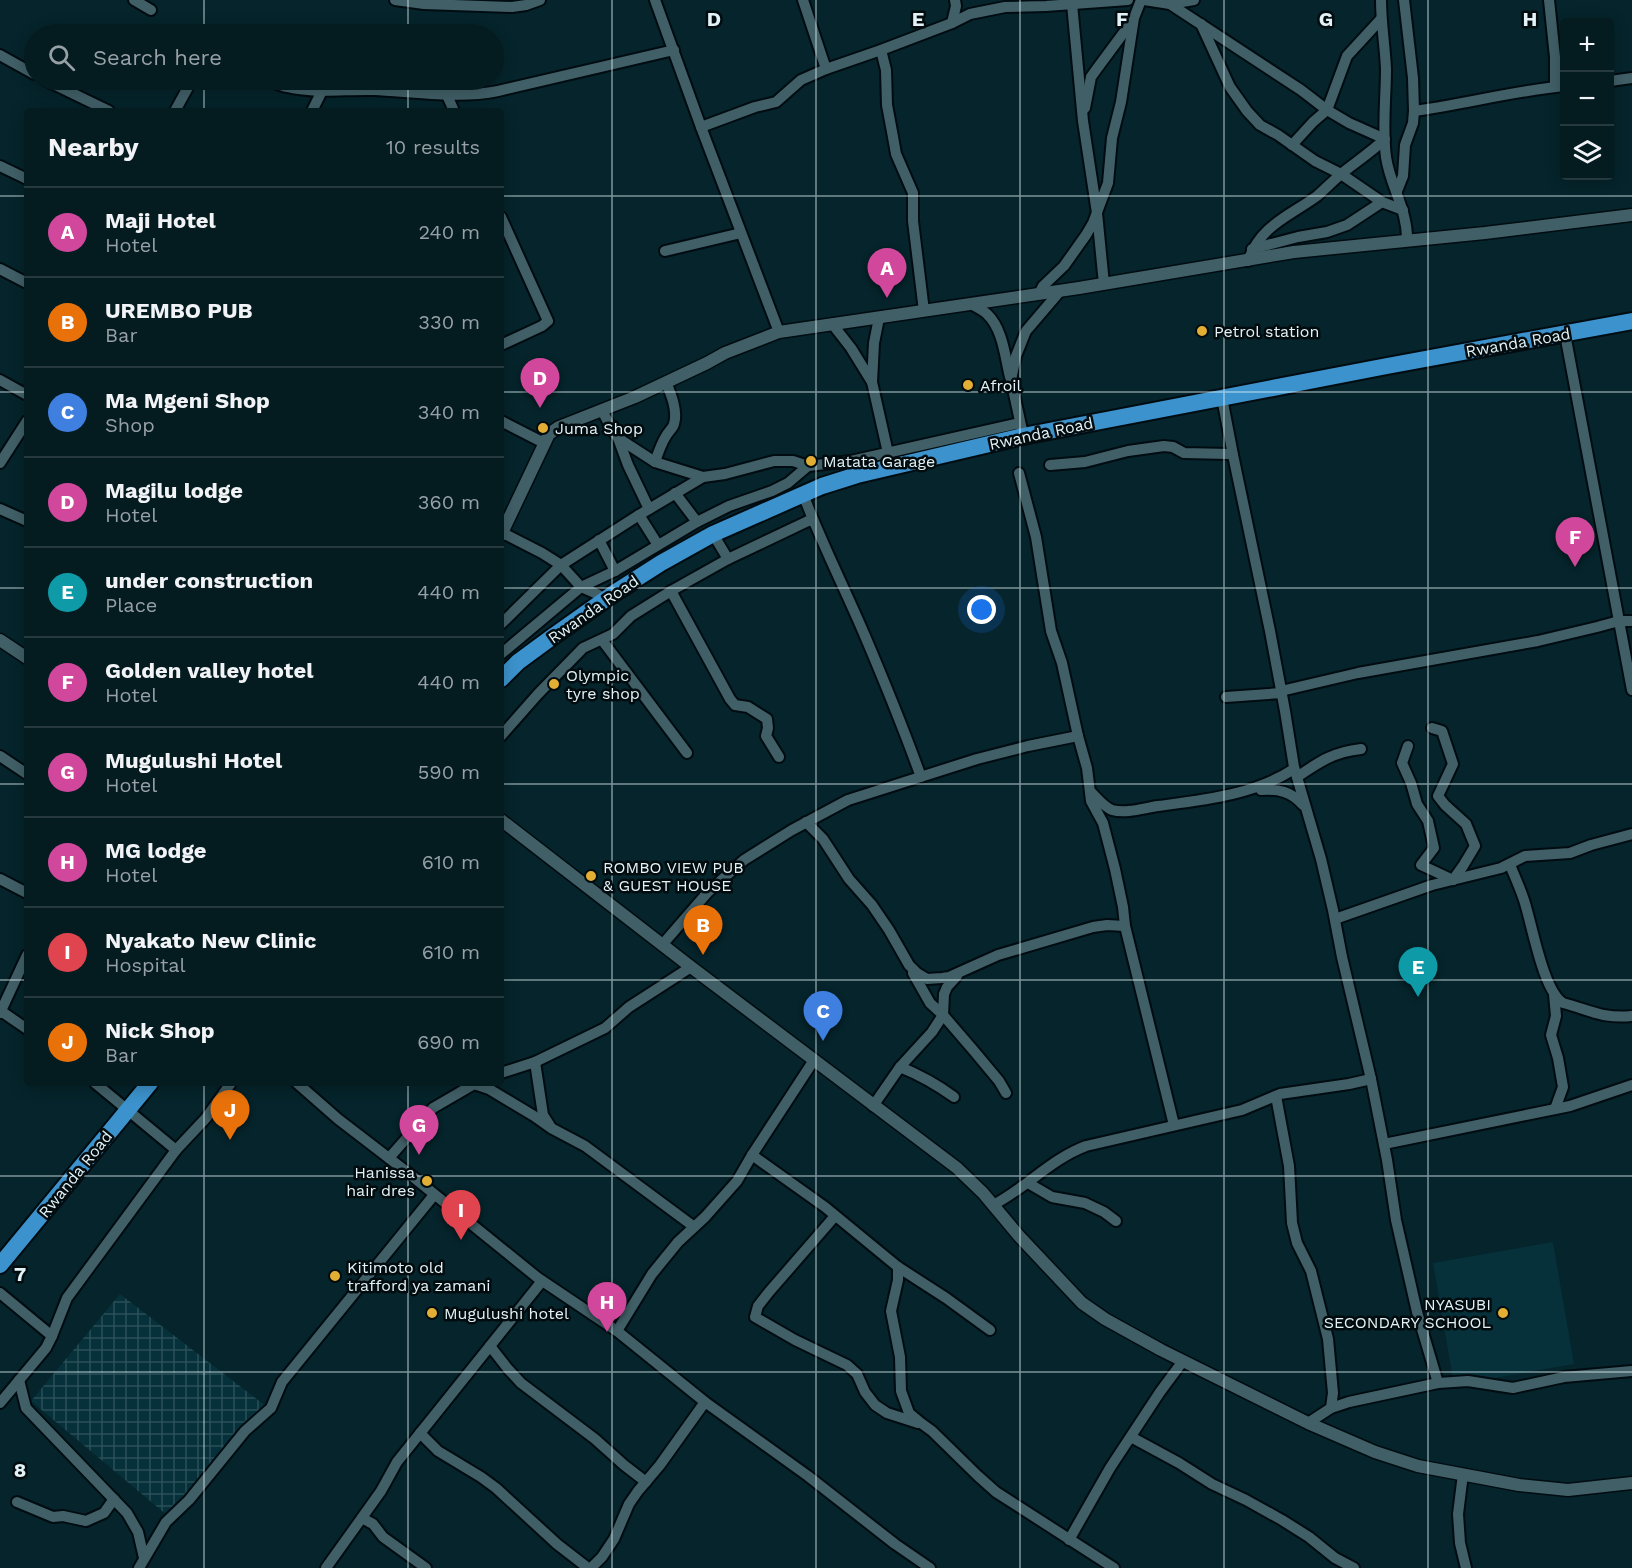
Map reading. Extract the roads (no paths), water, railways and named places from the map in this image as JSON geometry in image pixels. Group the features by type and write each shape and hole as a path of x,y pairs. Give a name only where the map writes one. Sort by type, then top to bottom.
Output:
{"highway":[{"name":"Rwanda Road","path":"504,676 518,662 661,563 713,534 822,486 1022,430 1222,398 1632,321"},
{"name":"Rwanda Road","path":"0,1265 148,1086"}],"street":[{"path":"134,0 151,10"},
{"path":"395,0 424,4 512,7 540,0"},
{"path":"656,0 700,127 779,332"},
{"path":"803,0 826,69"},
{"path":"952,23 955,0"},
{"path":"700,127 755,107 776,102 801,80 952,23 970,14 1005,7 1128,0"},
{"path":"1083,121 1091,77 1134,18 1142,0 1170,4 1194,0"},
{"path":"1381,0 1386,66 1386,158 1403,210 1407,241"},
{"path":"1397,191 1403,176 1405,145 1413,123 1414,111 1413,78 1404,0"},
{"path":"1414,111 1560,86 1549,0"},
{"path":"1072,4 1083,121 1104,284"},
{"path":"1170,4 1301,90 1327,110 1385,139"},
{"path":"1039,294 1043,286 1064,266 1086,235 1108,183 1112,138 1121,102 1134,18"},
{"path":"1292,145 1327,110 1347,56 1381,19"},
{"path":"1201,24 1230,87 1260,125 1382,202 1403,210"},
{"path":"504,89 674,50"},
{"path":"881,50 886,70 887,105 897,154 913,193 913,221 924,311"},
{"path":"0,55 24,68"},
{"path":"1614,80 1632,78"},
{"path":"66,90 103,108"},
{"path":"177,108 187,90"},
{"path":"313,90 340,90"},
{"path":"381,90 488,93 501,90"},
{"path":"314,108 322,91"},
{"path":"446,93 453,108"},
{"path":"1250,255 1266,231 1317,195 1385,139"},
{"path":"1,169 24,178"},
{"path":"1250,255 1298,237 1327,232 1347,225 1382,202"},
{"path":"504,527 549,434 635,397 734,349 779,332 1104,284 1250,255 1407,241 1632,215"},
{"path":"504,224 548,321 543,326 504,344"},
{"path":"665,251 741,233"},
{"path":"0,269 24,281"},
{"path":"1011,380 1016,356 1026,331 1061,291"},
{"path":"504,621 561,565 703,477 725,474 774,461 793,461 808,466 851,461 1022,430 997,329 993,320 986,313 971,304"},
{"path":"879,318 873,343 872,382 888,453"},
{"path":"833,325 851,348 872,382"},
{"path":"1565,334 1632,690"},
{"path":"0,380 24,393"},
{"path":"655,462 660,447 674,426 674,404 666,382"},
{"path":"1222,398 1282,692 1296,773 1335,919 1371,1079 1398,1231 1417,1312 1438,1383"},
{"path":"602,410 618,438 658,545"},
{"path":"504,423 544,443"},
{"path":"0,463 24,426"},
{"path":"618,438 655,462 703,477"},
{"path":"1050,465 1085,462 1128,451 1164,446 1173,447 1184,453 1233,455"},
{"path":"504,650 581,587 615,571 696,522 729,506 788,483 808,466"},
{"path":"1019,473 1036,537 1051,631 1062,663 1087,768 1091,801 1102,823 1113,861 1125,926 1174,1125"},
{"path":"675,493 696,522"},
{"path":"802,494 865,637 921,777"},
{"path":"0,509 24,520"},
{"path":"504,733 570,660 591,643 613,634 631,616 728,559 808,520 813,520"},
{"path":"504,534 525,543 561,565 581,587 605,600"},
{"path":"713,534 728,559"},
{"path":"599,540 615,571"},
{"path":"671,591 730,699 735,705 748,707 767,719 766,736 779,757"},
{"path":"1226,697 1282,692 1358,673 1538,641 1619,621 1632,621"},
{"path":"602,639 687,753"},
{"path":"0,640 24,656"},
{"path":"504,653 518,662"},
{"path":"1432,728 1442,731 1453,764 1438,796 1466,824 1475,846 1453,880"},
{"path":"662,945 708,892 744,860 806,822 848,800 977,759 1078,736"},
{"path":"1408,746 1402,763 1417,804 1428,821 1434,848 1421,865 1453,880"},
{"path":"1090,792 1109,809 1129,811 1209,799 1268,784 1341,752 1361,750"},
{"path":"0,756 24,772"},
{"path":"1245,790 1284,791 1297,798 1305,807"},
{"path":"504,822 957,1168 1082,1303 1105,1319 1183,1361 1308,1423 1386,1456 1418,1466 1529,1487 1568,1490 1632,1483"},
{"path":"806,822 823,839 849,879 872,905 889,930 930,1003 999,1081 1006,1093"},
{"path":"1335,919 1432,885 1510,865 1525,856 1570,853 1632,834"},
{"path":"1510,865 1524,899 1548,981 1561,1002 1609,1017 1632,1016"},
{"path":"0,879 24,891"},
{"path":"909,965 927,979 942,978 998,955 1057,937 1107,925 1125,926"},
{"path":"24,962 1,1012 24,1027"},
{"path":"504,1072 535,1062 604,1028 629,1007 691,967"},
{"path":"873,1106 900,1067 924,1042 943,1015 944,994 947,987 962,971"},
{"path":"1554,993 1556,1016 1551,1035 1563,1087 1555,1109"},
{"path":"617,1331 652,1274 678,1242 705,1217 737,1181 814,1060"},
{"path":"535,1062 543,1115 551,1128"},
{"path":"900,1067 928,1079 954,1097"},
{"path":"993,1205 1010,1196 1072,1151 1086,1146 1242,1110 1276,1096 1371,1079"},
{"path":"1384,1144 1578,1104 1632,1085"},
{"path":"99,1086 176,1150"},
{"path":"0,1402 46,1348 67,1298 176,1150 206,1118 229,1086"},
{"path":"300,1086 338,1119 542,1281 617,1331 705,1402 930,1568"},
{"path":"389,1158 433,1108 470,1086"},
{"path":"482,1086 585,1146 693,1226"},
{"path":"1276,1096 1288,1166 1292,1223 1297,1243 1311,1271 1328,1340 1333,1393 1331,1408"},
{"path":"753,1155 835,1216 898,1267 990,1330"},
{"path":"1028,1183 1052,1197 1085,1203 1116,1221"},
{"path":"141,1563 166,1522 189,1500 245,1431 271,1408 282,1382 434,1195"},
{"path":"835,1216 769,1292 758,1306 755,1317 795,1340 847,1365 857,1374 865,1392 875,1405 887,1413 921,1423"},
{"path":"898,1267 898,1280 891,1311 900,1358 901,1391 909,1413 932,1431 996,1492 1113,1568"},
{"path":"326,1568 381,1491 397,1462 542,1281"},
{"path":"0,1293 52,1336"},
{"path":"490,1346 521,1383 595,1439 646,1482"},
{"path":"1069,1540 1110,1468 1183,1361"},
{"path":"1308,1423 1331,1408 1348,1402 1438,1383 1468,1381 1513,1388 1564,1377 1632,1371"},
{"path":"19,1380 26,1408 127,1513 138,1532 141,1563"},
{"path":"420,1433 438,1451 496,1488 557,1544 590,1568 608,1549 629,1504 638,1491 670,1452 705,1402"},
{"path":"1131,1437 1212,1484 1282,1520 1335,1558 1354,1568"},
{"path":"1463,1474 1458,1514 1460,1543 1466,1568"},
{"path":"17,1502 53,1517 63,1516 86,1521 104,1513 114,1499"},
{"path":"362,1518 373,1524 383,1537 426,1568"}],"place":[{"name":"Maji Hotel","path":"887,298"},
{"name":"Petrol station","path":"1202,331"},
{"name":"Afroil","path":"968,385"},
{"name":"Magilu lodge","path":"540,408"},
{"name":"Juma Shop","path":"543,428"},
{"name":"Matata Garage","path":"811,461"},
{"name":"Golden valley hotel","path":"1575,567"},
{"name":"Olympic tyre shop","path":"554,684"},
{"name":"ROMBO VIEW PUB & GUEST HOUSE","path":"591,876"},
{"name":"UREMBO PUB","path":"703,955"},
{"name":"under construction","path":"1418,997"},
{"name":"Ma Mgeni Shop","path":"823,1041"},
{"name":"Nick Shop","path":"230,1140"},
{"name":"Mugulushi Hotel","path":"419,1155"},
{"name":"Hanissa hair dres","path":"427,1181"},
{"name":"Nyakato New Clinic","path":"461,1240"},
{"name":"Kitimoto old trafford ya zamani","path":"335,1276"},
{"name":"Mugulushi hotel","path":"432,1313"},
{"name":"NYASUBI SECONDARY SCHOOL","path":"1503,1313"},
{"name":"MG lodge","path":"607,1332"}]}
